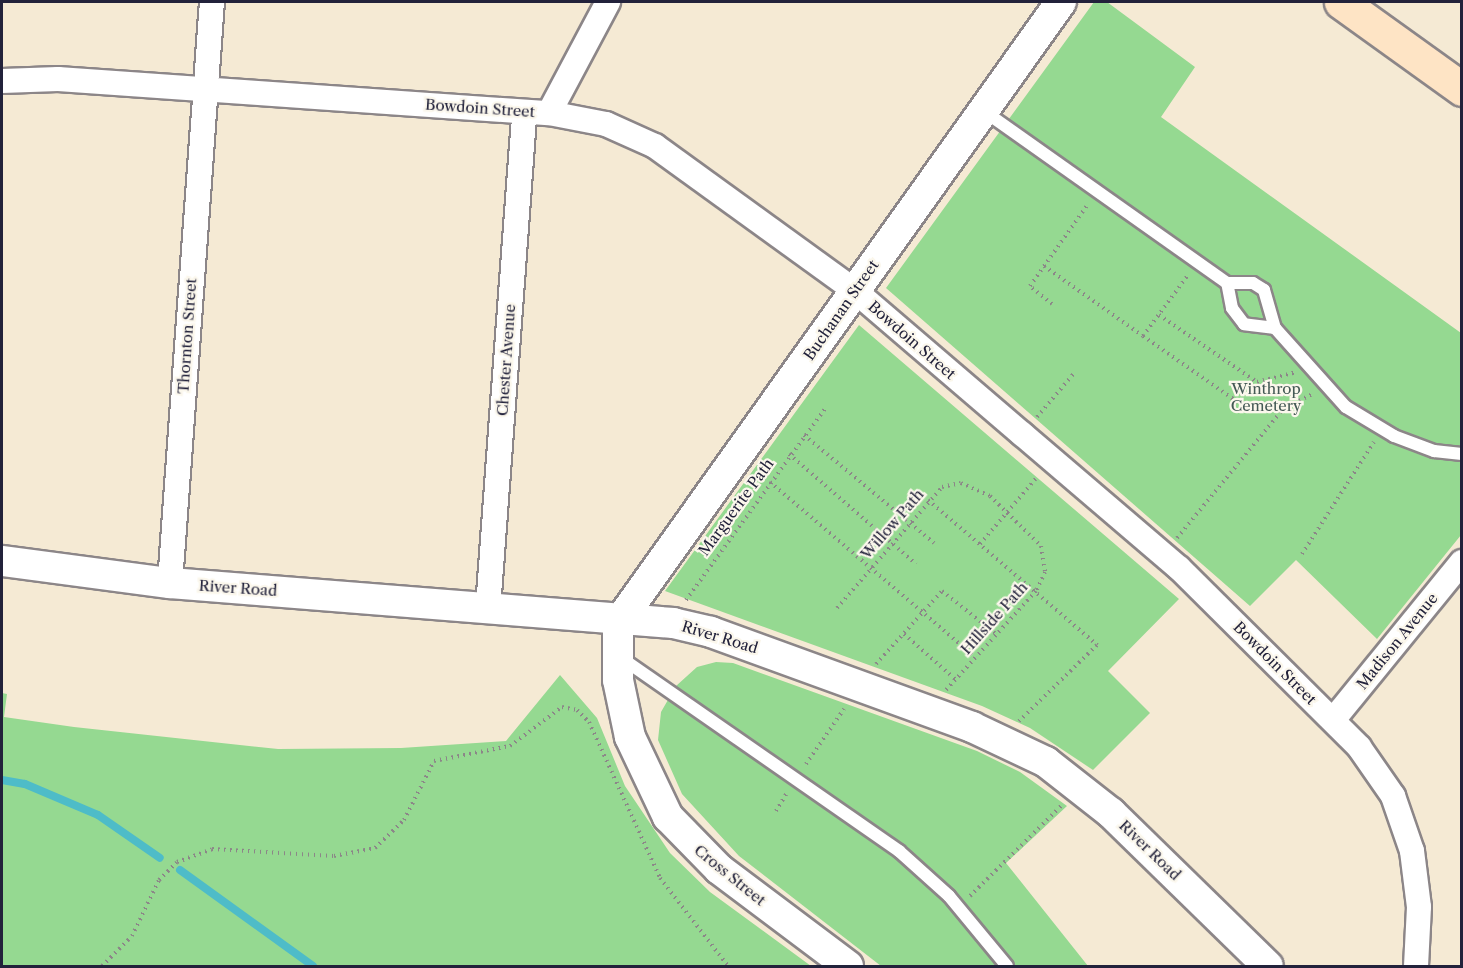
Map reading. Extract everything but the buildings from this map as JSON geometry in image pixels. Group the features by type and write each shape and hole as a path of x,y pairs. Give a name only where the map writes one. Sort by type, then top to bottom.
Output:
{"main road":[{"path":"1341,2 1461,89"}],"street":[{"name":"Thornton Street","path":"170,583 212,2"},
{"path":"549,113 608,2"},
{"name":"Buchanan Street","path":"621,619 1061,2"},
{"name":"Bowdoin Street","path":"2,81 58,79 549,113 606,124 655,146 855,291 1163,555 1333,720 1379,772 1405,824 1418,892 1416,966"},
{"name":"Chester Avenue","path":"488,608 524,112"},
{"name":"River Road","path":"2,561 170,583 670,623 711,632 1001,739 1080,786 1268,966"},
{"name":"Madison Avenue","path":"1333,720 1461,562"},
{"name":"Cross Street","path":"621,619 616,655 630,737 668,817 719,869 848,966"}],"lane":[{"path":"983,111 1227,283 1253,283 1264,290 1275,328 1309,369 1346,407 1383,429 1434,451 1461,454"},
{"path":"1227,283 1232,309 1244,324 1275,328"},
{"path":"616,655 899,851 959,908 1007,966"}],"path":[{"path":"1052,304 1029,286 1098,192"},
{"path":"1143,336 1197,262"},
{"path":"1044,266 1249,410 1283,409"},
{"path":"1158,314 1257,382 1309,369"},
{"path":"1022,434 1075,372"},
{"path":"1163,555 1283,409 1325,386"},
{"name":"Marguerite Path","path":"670,623 789,454 825,409"},
{"path":"1302,554 1383,429"},
{"path":"804,435 934,543"},
{"path":"789,454 916,564"},
{"path":"980,544 1052,460"},
{"path":"770,482 975,657"},
{"name":"Willow Path","path":"837,608 928,500 942,487 961,483 990,496 1007,512"},
{"path":"928,500 1097,645 1001,739"},
{"name":"Hillside Path","path":"904,634 955,679 1036,591 1045,572 1041,546 1007,512"},
{"path":"776,811 796,778 860,686 942,591 996,634"},
{"path":"102,966 132,936 159,880 177,862 212,849 334,856 375,848 404,820 423,774 434,761 510,746 562,707 577,710 589,722 660,878 728,966"},
{"path":"959,908 1080,786"}],"green space":[{"name":"Winthrop Cemetery","path":"1094,2 1107,2 1195,67 1161,117 1461,333 1461,535 1377,639 1296,560 1250,606 886,288"},
{"path":"859,325 1179,599 1108,671 1150,713 1093,770 1030,728 982,706 665,591"},
{"path":"716,662 733,663 977,751 1020,772 1067,806 1006,863 1088,966 881,966 739,856 682,794 658,740 661,712 676,686 697,667"},
{"path":"560,675 597,718 625,786 670,853 710,892 811,966 2,966 2,693 7,694 4,717 74,727 278,749 401,748 506,741"}],"waterway":[{"path":"2,780 25,784 98,815 160,858"},
{"path":"180,870 313,966"}]}
